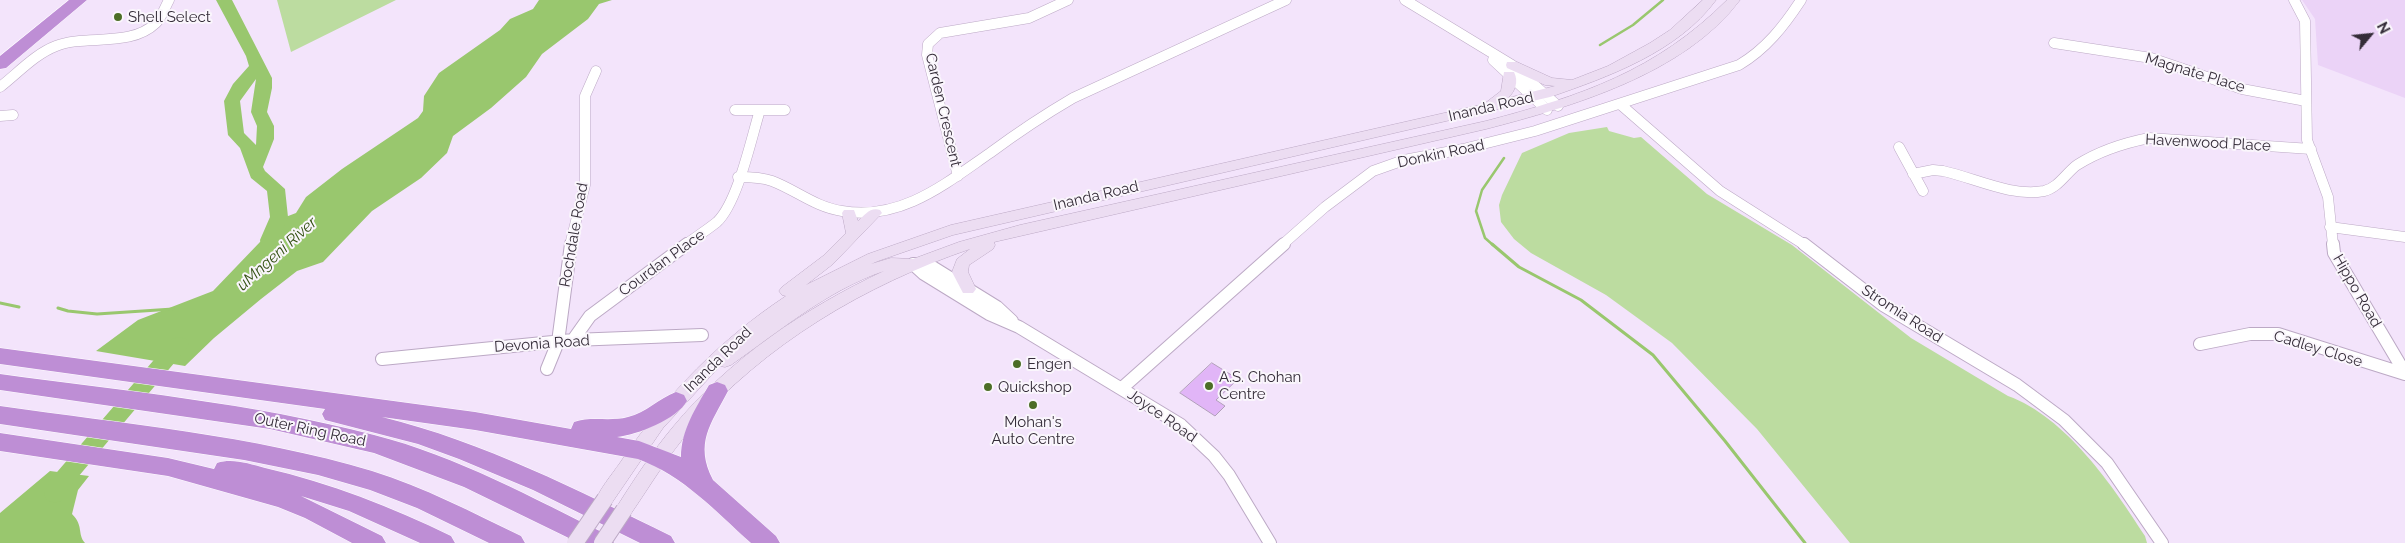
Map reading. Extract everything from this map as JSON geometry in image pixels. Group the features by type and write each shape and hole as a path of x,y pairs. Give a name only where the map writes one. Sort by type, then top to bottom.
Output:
{"highway":[{"path":"0,47 59,0"},
{"path":"0,64 79,0"},
{"path":"0,356 231,387 287,399 410,433 466,451 503,466 663,543"},
{"name":"Outer Ring Road","path":"0,382 270,420 375,444 422,460 528,506 602,543"},
{"path":"705,488 694,471 691,461 691,447 695,434 717,391"},
{"path":"287,399 475,421 616,430 647,421 676,401"},
{"path":"0,415 244,451 318,466 373,482 473,522 512,543"},
{"path":"475,421 650,453 691,475 768,543"},
{"path":"0,442 168,468 299,484 342,498 394,519 443,543"},
{"path":"224,475 313,511 374,543"}],"main road":[{"name":"Inanda Road","path":"602,543 624,510 676,401 700,375 756,323 800,293 869,257 928,236 1539,95 1583,80 1644,52 1678,30 1710,0"},
{"name":"Inanda Road","path":"575,543 605,499 650,453 686,423 749,362 805,322 858,290 914,264 964,246 1007,234 1552,108 1600,90 1668,58 1706,29 1734,0"},
{"path":"1482,109 1505,95 1511,84 1511,70 1550,82 1583,80"},
{"path":"849,213 853,233"},
{"path":"700,375 705,364 741,327 828,260 853,233 875,214"},
{"path":"968,289 960,272 962,263 981,248 1007,234"},
{"path":"700,375 725,362 780,322 824,294 888,264 903,261 914,264 914,250 928,236"}],"street":[{"path":"0,87 56,46 124,36 148,29 158,21 169,0"},
{"name":"Carden Crescent","path":"958,176 927,54 931,39 948,30 1029,18 1068,0"},
{"path":"738,177 770,178 810,202 849,213 875,214 917,201 958,176 1042,116 1073,98 1286,0"},
{"path":"1404,0 1482,48 1511,70 1552,108"},
{"name":"Donkin Road","path":"1122,388 1325,207 1364,176 1382,167 1404,160 1493,143 1726,70 1752,58 1768,45 1802,0"},
{"name":"Hippo Road","path":"2294,0 2306,21 2308,140 2328,197 2334,253 2339,265 2405,374"},
{"name":"Magnate Place","path":"2054,43 2152,58 2236,87 2306,101"},
{"name":"Rochdale Road","path":"547,369 558,342 572,232 585,185 585,96 596,71"},
{"name":"Stromia Road","path":"1620,104 1720,191 1795,237 1883,305 2017,385 2064,420 2107,463 2124,485 2162,543"},
{"path":"735,110 785,110"},
{"name":"Courdan Place","path":"572,340 590,316 600,307 718,221 725,211 738,177 760,110"},
{"path":"0,116 13,115"},
{"name":"Havenwood Place","path":"1914,174 1933,170 1943,171 2009,188 2036,192 2053,188 2068,172 2078,165 2138,139 2159,138 2311,149"},
{"path":"1898,147 1923,191"},
{"path":"2330,227 2405,237"},
{"name":"Joyce Road","path":"914,264 934,268 997,307 1019,327"},
{"name":"Joyce Road","path":"914,264 924,274 988,314 1019,327 1181,425 1214,456 1248,503 1270,543"},
{"name":"Cadley Close","path":"2200,344 2250,334 2278,334 2405,374"},
{"name":"Devonia Road","path":"382,359 572,340 702,336"}],"shaded area":[{"path":"277,0 396,0 291,52"},
{"path":"2302,0 2405,0 2405,98 2318,65 2315,19"},
{"path":"1607,127 1609,131 1634,138 1641,137 1707,194 1792,245 1911,338 2008,396 2029,406 2049,420 2068,436 2103,475 2145,536 2147,543 1850,543 1757,429 1672,343 1606,295 1531,253 1514,239 1501,222 1499,205 1502,195 1522,153 1569,133"}],"water":[{"path":"539,0 612,0 599,4 588,19 542,54 526,77 491,108 453,136 447,153 421,178 372,211 323,262 297,271 214,338 185,366 96,351 138,320 213,291 283,218 296,213 306,197 342,169 418,118 423,111 424,96 439,73 500,30 510,19 533,9"},
{"path":"50,471 89,476 78,490 72,514 78,522 81,536 85,543 0,543 0,513"}],"building":[{"name":"A.S. Chohan Centre","path":"1212,363 1238,379 1216,400 1225,406 1215,416 1180,393"}],"waterway":[{"path":"224,0 254,56 257,67"},
{"path":"1600,45 1633,25 1663,0"},
{"path":"255,166 262,152 267,132 259,112 264,78 257,67"},
{"path":"257,67 239,88 232,101 236,135 248,146 257,174 276,189 279,217 269,240 270,249"},
{"path":"1493,245 1485,238 1476,211 1482,190 1504,158"},
{"path":"1492,244 1519,267 1581,300 1653,355 1725,441 1805,543"},
{"path":"0,303 19,307"},
{"path":"58,308 97,314 173,309"},
{"name":"uMngeni River","path":"55,494 59,485 179,344"}],"place":[{"name":"Shell Select","path":"118,17"},
{"name":"Engen","path":"1017,364"},
{"name":"A.S. Chohan Centre","path":"1209,386"},
{"name":"Quickshop","path":"988,387"},
{"name":"Mohan's Auto Centre","path":"1033,405"}]}
